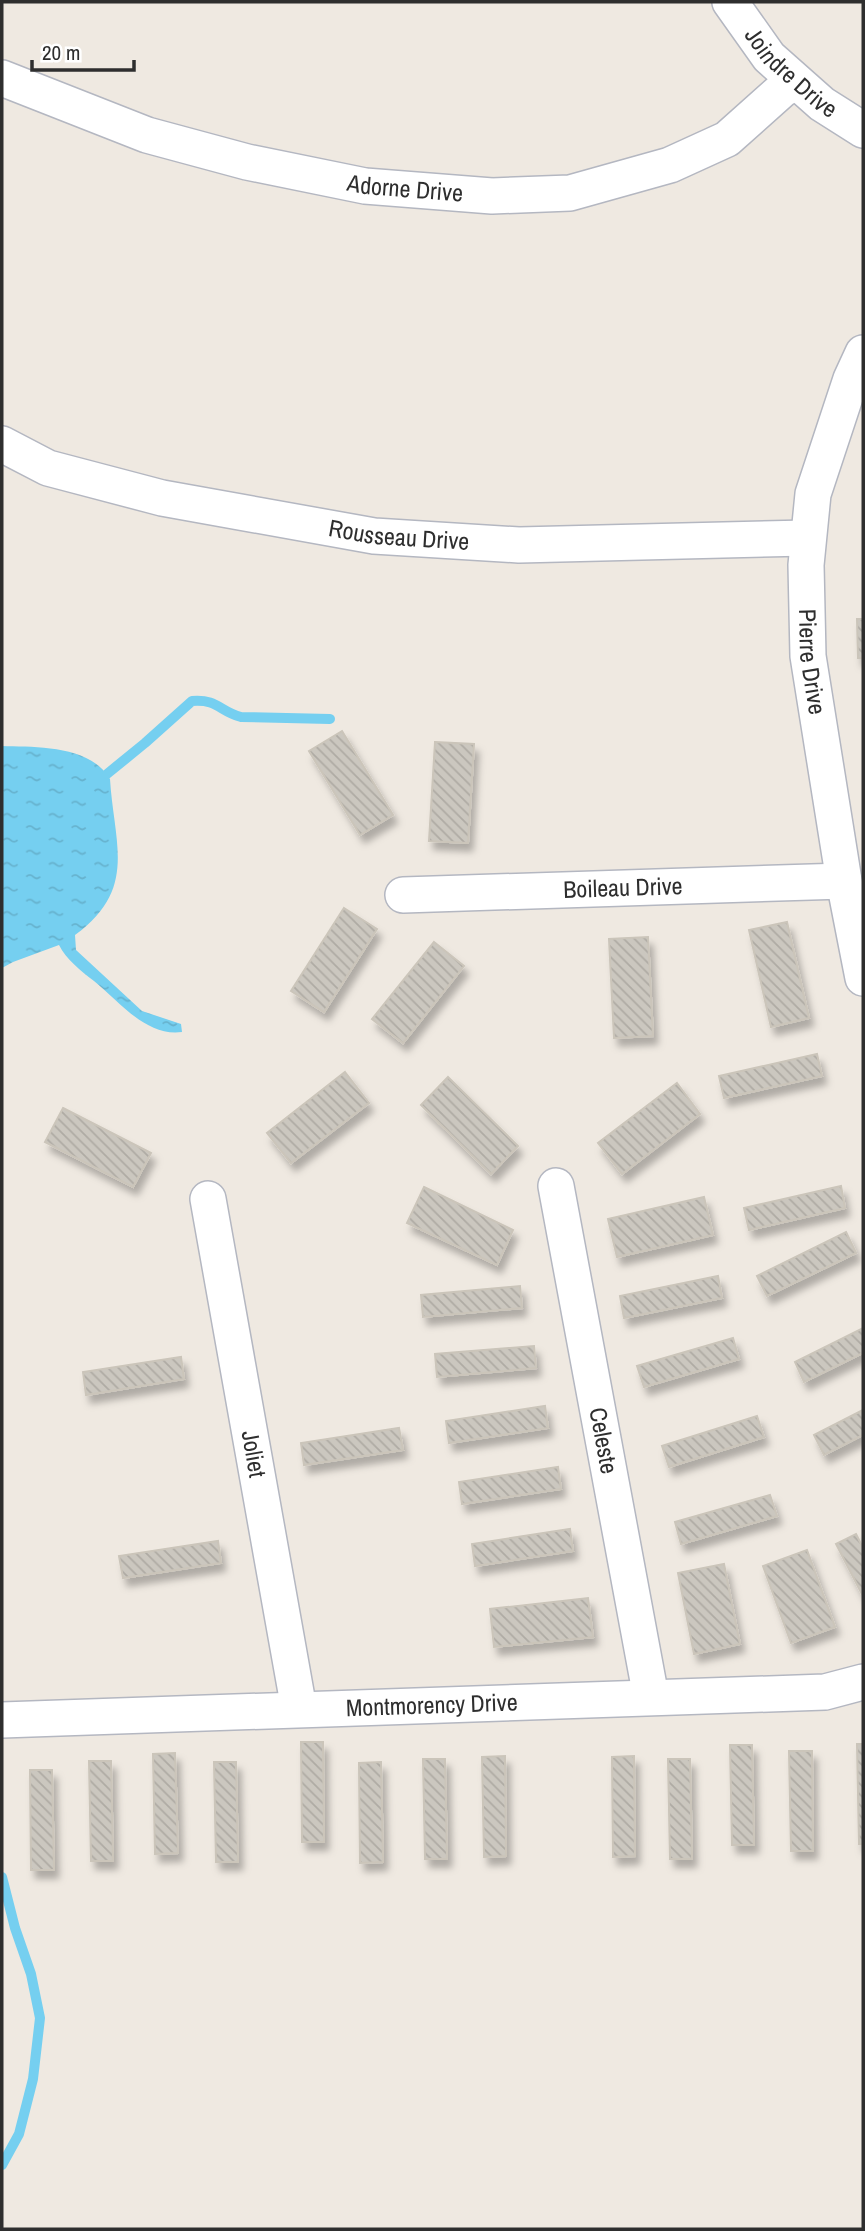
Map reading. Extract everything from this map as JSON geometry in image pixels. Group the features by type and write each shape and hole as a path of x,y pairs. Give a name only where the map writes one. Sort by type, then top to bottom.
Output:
{"street":[{"name":"Joindre Drive","path":"730,2 769,57 822,104 863,130"},
{"name":"Adorne Drive","path":"2,78 148,135 247,162 365,186 492,196 570,193 670,165 727,139 783,89 796,82"},
{"name":"Pierre Drive","path":"863,353 851,379 813,494 807,538 808,656 844,881 863,978"},
{"name":"Rousseau Drive","path":"2,444 48,468 162,498 374,536 519,545 807,538"},
{"name":"Boileau Drive","path":"403,895 844,881"},
{"name":"Celeste","path":"556,1185 651,1697"},
{"name":"Joliet","path":"208,1199 299,1709"},
{"name":"Montmorency Drive","path":"2,1720 825,1692 863,1682"}],"water":[{"path":"2,746 46,748 76,754 101,768 110,779 118,864 115,883 108,900 95,918 75,935 76,950 142,1011 181,1024 182,1032 157,1029 134,1016 74,964 59,945 2,968"}],"building":[{"path":"857,619 863,619 863,658 858,658"},
{"path":"342,731 393,815 360,835 309,751"},
{"path":"435,742 474,744 468,843 429,841"},
{"path":"344,908 377,929 324,1012 291,991"},
{"path":"787,922 809,1018 771,1027 749,930"},
{"path":"648,937 653,1036 614,1038 609,939"},
{"path":"434,942 464,966 403,1043 372,1019"},
{"path":"817,1054 822,1076 724,1098 719,1076"},
{"path":"345,1072 369,1103 291,1163 267,1133"},
{"path":"448,1077 518,1146 491,1174 421,1105"},
{"path":"677,1083 700,1114 622,1174 598,1143"},
{"path":"63,1108 151,1153 133,1187 45,1142"},
{"path":"841,1186 845,1208 749,1230 744,1208"},
{"path":"424,1187 513,1230 497,1265 407,1223"},
{"path":"704,1197 713,1235 617,1257 608,1219"},
{"path":"846,1232 856,1253 767,1296 757,1276"},
{"path":"718,1276 722,1298 624,1318 620,1296"},
{"path":"520,1286 522,1308 423,1317 421,1295"},
{"path":"863,1328 863,1353 804,1382 795,1362"},
{"path":"733,1338 739,1359 644,1387 637,1366"},
{"path":"534,1346 536,1368 437,1377 435,1354"},
{"path":"181,1357 184,1379 86,1395 83,1372"},
{"path":"545,1406 548,1428 449,1443 446,1421"},
{"path":"863,1410 863,1435 824,1455 814,1435"},
{"path":"757,1416 764,1437 669,1467 662,1446"},
{"path":"399,1428 403,1450 304,1465 301,1443"},
{"path":"558,1467 561,1489 462,1504 459,1482"},
{"path":"770,1495 777,1516 681,1544 675,1522"},
{"path":"570,1529 573,1551 475,1566 472,1544"},
{"path":"856,1534 863,1548 863,1596 836,1544"},
{"path":"218,1541 221,1563 123,1578 119,1556"},
{"path":"807,1550 835,1627 791,1643 763,1566"},
{"path":"724,1564 740,1644 694,1654 678,1573"},
{"path":"588,1598 593,1637 494,1647 490,1609"},
{"path":"301,1742 323,1742 324,1842 302,1842"},
{"path":"857,1744 863,1744 863,1844 859,1844"},
{"path":"730,1745 752,1745 754,1845 732,1845"},
{"path":"789,1751 812,1751 813,1851 791,1851"},
{"path":"175,1753 178,1853 155,1854 153,1754"},
{"path":"505,1756 506,1856 484,1857 482,1757"},
{"path":"634,1756 635,1856 613,1857 612,1757"},
{"path":"423,1759 445,1759 447,1859 425,1859"},
{"path":"668,1759 690,1759 692,1859 670,1859"},
{"path":"89,1761 111,1761 113,1861 91,1861"},
{"path":"214,1762 236,1762 238,1862 216,1862"},
{"path":"381,1762 383,1862 360,1863 359,1763"},
{"path":"30,1770 52,1770 54,1870 31,1870"}],"waterway":[{"path":"107,774 192,701 208,702 241,717 330,719"},
{"path":"2,1877 15,1928 31,1974 40,2018 33,2079 19,2134 2,2165"}]}
